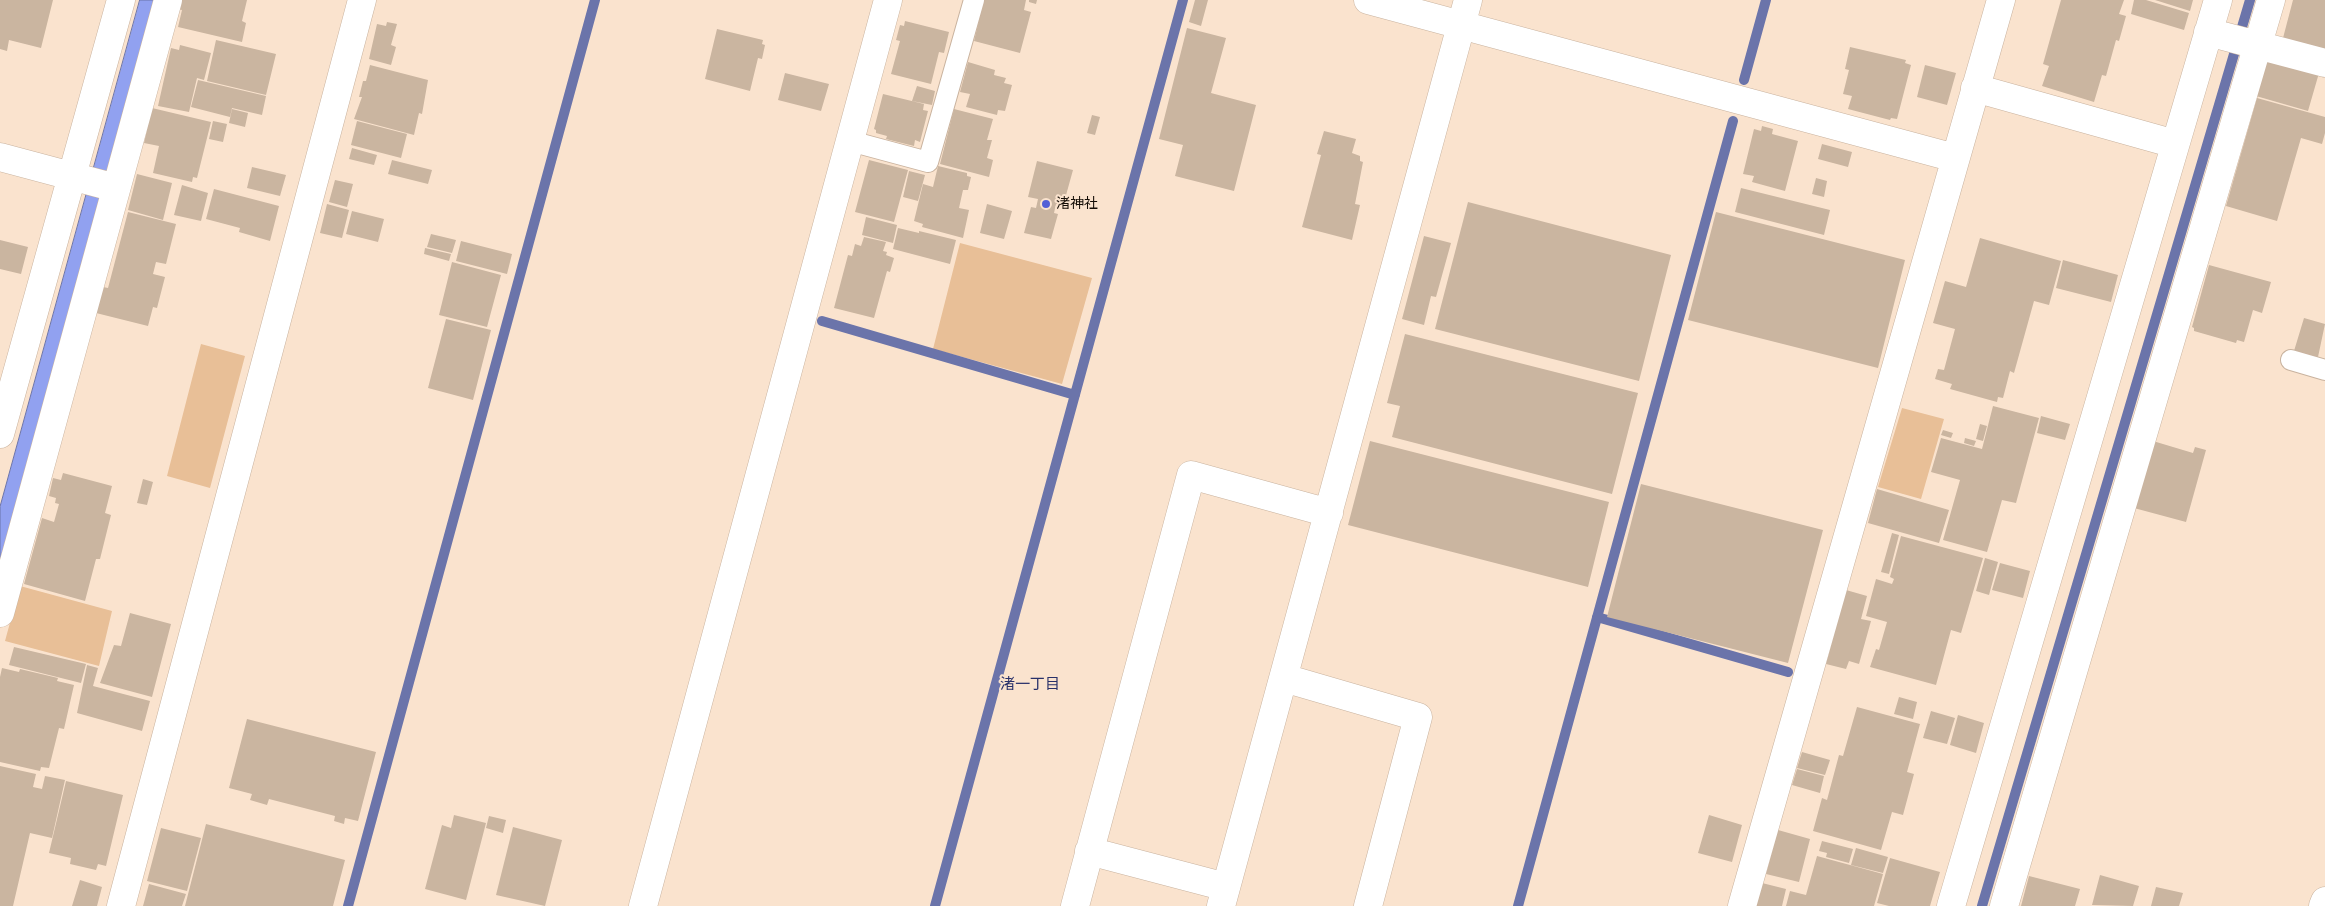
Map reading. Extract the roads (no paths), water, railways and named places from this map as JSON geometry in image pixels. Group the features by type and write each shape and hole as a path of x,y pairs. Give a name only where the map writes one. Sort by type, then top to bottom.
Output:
{"street":[{"path":"0,613 95,182 121,0"},
{"path":"0,434 95,182 168,0"},
{"path":"121,906 362,0"},
{"path":"643,906 888,0"},
{"path":"1368,0 1464,12 1955,158"},
{"path":"1742,906 2001,0"},
{"path":"2004,906 2235,39 2218,0"},
{"path":"1951,906 2175,144 2235,39 2271,0"},
{"path":"1089,851 1224,897 1464,12"},
{"path":"2235,39 2325,63"},
{"path":"1975,88 2175,144"},
{"path":"0,157 95,182"},
{"path":"1075,906 1191,475 1329,513"},
{"path":"1284,678 1418,717 1368,906"},
{"path":"2323,906 2325,901"}],"lane":[{"path":"850,141 928,162 974,0"},
{"path":"2291,360 2325,370"}],"water":[{"path":"140,0 157,0 0,569 0,507"}],"waterway":[{"path":"348,906 595,0"},
{"path":"935,906 1183,0"},
{"path":"1744,80 1766,0"},
{"path":"1982,906 2250,0"},
{"path":"1518,906 1733,121"},
{"path":"822,321 1075,395"},
{"path":"1597,617 1788,672"}],"place":[{"name":"渚神社","path":"1046,204"}],"district":[{"name":"渚一丁目","path":"1030,685"}]}
